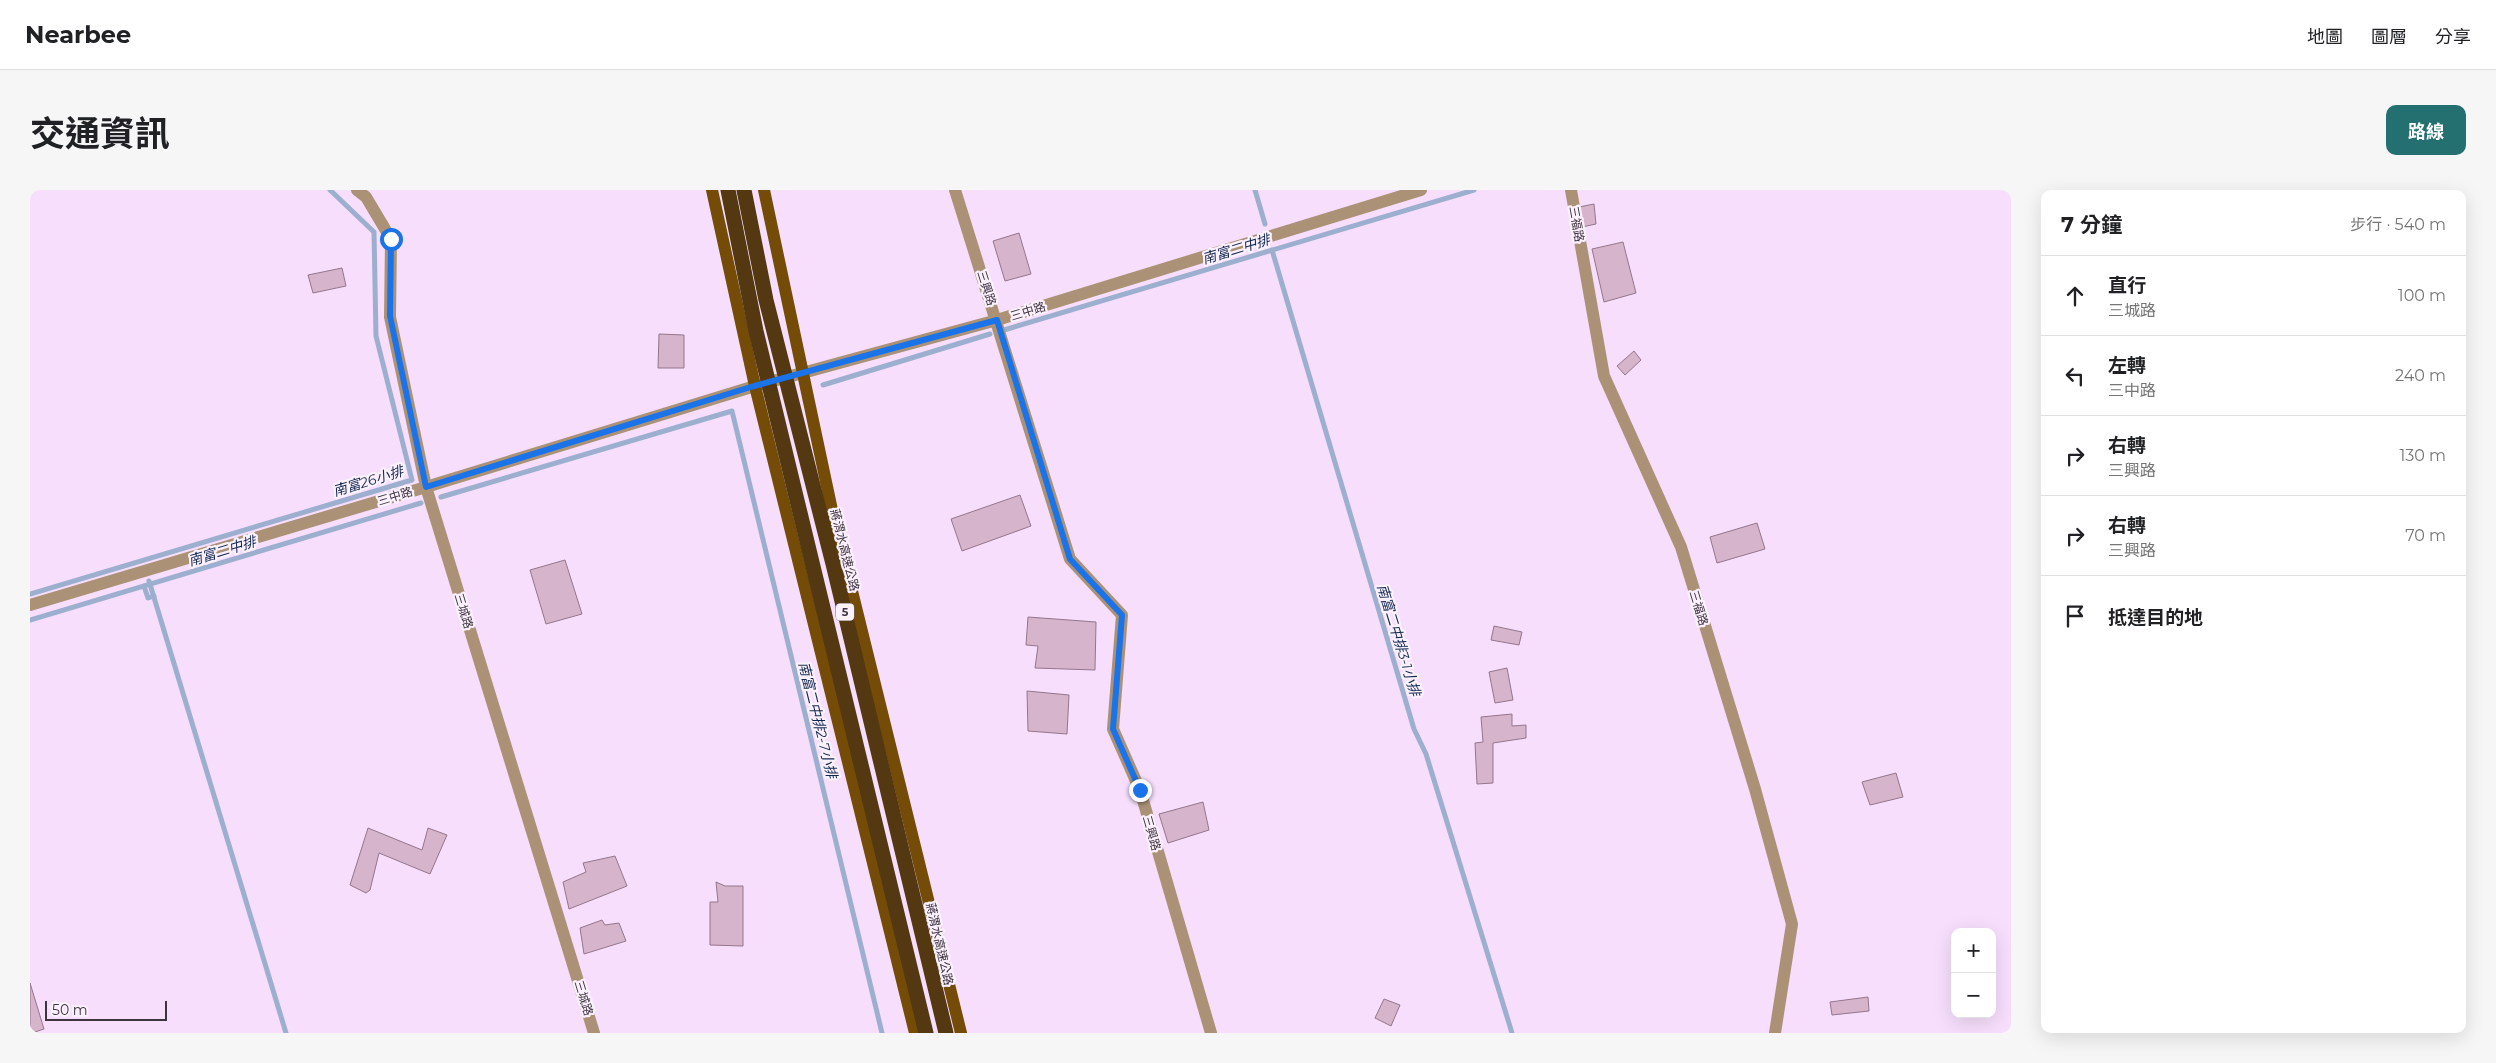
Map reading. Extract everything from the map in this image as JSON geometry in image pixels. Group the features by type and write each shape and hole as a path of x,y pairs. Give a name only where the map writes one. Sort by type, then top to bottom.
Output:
{"highway":[{"name":"5","path":"728,190 756,331 926,1033"},
{"name":"蔣渭水高速公路","path":"744,190 766,300 836,573 946,1033"}],"main road":[{"path":"712,190 754,386 915,1033"},
{"path":"764,190 832,510 961,1033"}],"street":[{"name":"三城路","path":"357,190 366,198 391,239 390,316 426,487 594,1033"},
{"name":"三興路","path":"955,190 1070,559 1122,615 1113,729 1140,790 1211,1033"},
{"name":"三中路","path":"30,605 426,487 754,386 997,320 1421,190"},
{"name":"三福路","path":"1571,190 1604,376 1681,547 1755,789 1792,924 1775,1033"}],"building":[{"path":"1594,204 1596,224 1582,227 1579,207"},
{"path":"1019,233 1031,274 1005,281 993,241"},
{"path":"1623,242 1636,293 1604,302 1592,249"},
{"path":"342,268 346,286 313,293 308,275"},
{"path":"659,334 684,335 684,368 658,368"},
{"path":"1634,351 1641,360 1625,375 1617,366"},
{"path":"1020,495 1031,526 962,551 951,519"},
{"path":"1757,523 1765,549 1717,563 1710,537"},
{"path":"565,560 582,614 546,624 530,570"},
{"path":"1028,617 1096,622 1095,670 1035,668 1038,646 1026,645"},
{"path":"1494,626 1522,632 1519,645 1491,640"},
{"path":"1507,668 1513,700 1495,703 1489,672"},
{"path":"1027,691 1069,695 1067,734 1028,731"},
{"path":"1512,714 1512,726 1526,725 1526,738 1493,743 1493,783 1477,784 1475,743 1483,742 1481,717"},
{"path":"1896,773 1903,797 1870,805 1862,782"},
{"path":"1203,802 1209,830 1168,843 1159,814"},
{"path":"368,828 422,850 428,828 447,835 430,874 379,853 370,890 366,893 350,885"},
{"path":"615,856 627,886 569,909 563,882 586,872 583,863"},
{"path":"716,882 725,886 743,886 743,946 710,945 710,902 718,902"},
{"path":"602,920 605,925 619,923 626,941 584,954 580,928"},
{"path":"30,983 44,1029 32,1033 30,1033"},
{"path":"1868,997 1869,1011 1832,1015 1830,1002"},
{"path":"1384,999 1400,1005 1391,1026 1375,1018"}],"waterway":[{"name":"南富26小排","path":"30,594 412,480 376,336 374,232 330,190"},
{"path":"1255,190 1265,224"},
{"name":"南富二中排","path":"1004,330 1474,190"},
{"name":"南富二中排3-1小排","path":"1272,250 1414,729 1426,754 1512,1033"},
{"name":"南富二中排","path":"823,385 990,334"},
{"name":"南富二中排2-7小排","path":"441,497 732,411 882,1033"},
{"name":"南富二中排","path":"30,620 421,503"},
{"path":"149,581 286,1033"},
{"path":"144,586 148,598 154,596"}],"route":[{"path":"391,239 390,316 426,487 754,386 997,320 1070,559 1122,615 1113,729 1140,790"}]}
